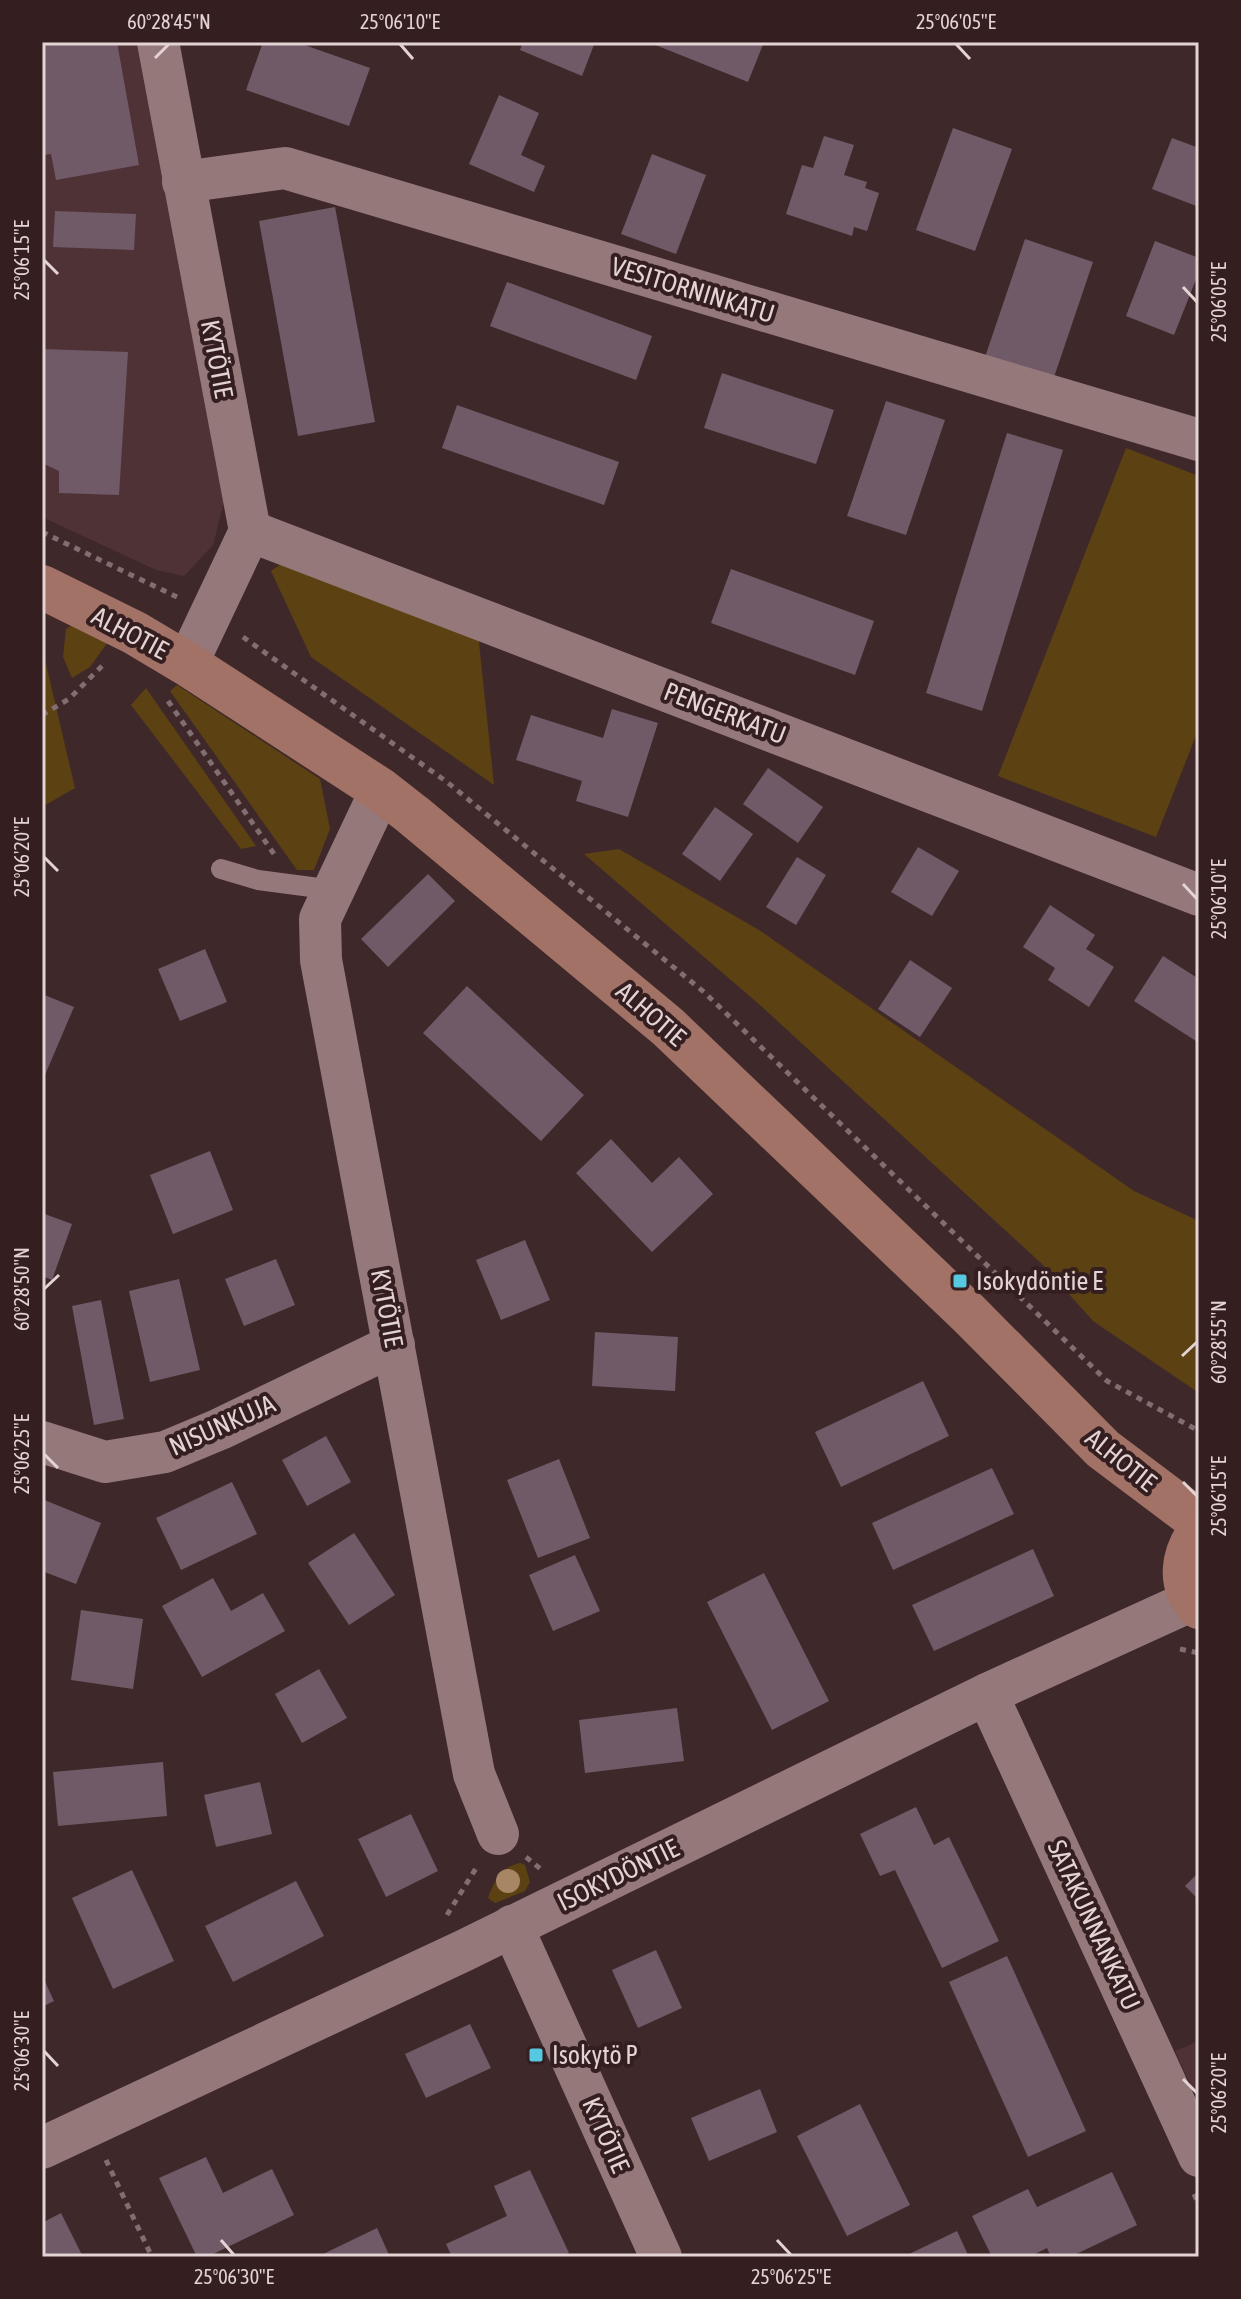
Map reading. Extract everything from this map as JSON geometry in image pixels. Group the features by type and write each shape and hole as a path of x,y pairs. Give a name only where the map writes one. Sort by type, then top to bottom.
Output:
{"street":[{"name":"KYTÖTIE","path":"158,42 250,531"},
{"name":"VESITORNINKATU","path":"183,182 285,168 1199,440"},
{"path":"176,680 250,531"},
{"name":"PENGERKATU","path":"250,531 1199,895"},
{"name":"ALHOTIE","path":"42,587 135,633 176,680 381,790 668,1027 969,1314 1103,1449 1199,1521"},
{"name":"KYTÖTIE","path":"381,790 314,888 320,919 321,960 474,1774 498,1834"},
{"name":"NISUNKUJA","path":"42,1442 105,1462 165,1452 220,1429 394,1345"},
{"path":"1196,1603 1185,1577 1185,1560 1189,1546 1199,1532"},
{"name":"ISOKYDÖNTIE","path":"42,2148 512,1926 987,1694 1196,1603"},
{"name":"SATAKUNNANKATU","path":"987,1694 1199,2156"},
{"name":"KYTÖTIE","path":"512,1926 661,2257"}],"lane":[{"path":"221,869 258,880 314,888"}],"path":[{"path":"42,715 69,699 135,633 153,585"},
{"path":"176,680 314,888"},
{"path":"90,2125 152,2257"}],"shaded area":[{"path":"42,42 143,42 226,494 213,545 184,576 156,570 42,517"},
{"path":"1126,448 1199,476 1199,728 1156,837 998,776"},
{"path":"287,560 478,633 494,785 311,657 271,571"},
{"path":"74,624 108,642 90,667 72,678 63,657 66,629"},
{"path":"42,647 75,788 42,807"},
{"path":"177,685 320,779 330,829 314,870 297,870 170,691"},
{"path":"146,688 256,846 241,849 131,705"},
{"path":"619,849 759,930 1134,1191 1199,1221 1199,1393 1093,1321 1042,1264 760,1005 584,854"},
{"path":"520,1863 525,1865 530,1882 525,1891 495,1903 488,1898 499,1876"},
{"path":"1199,2041 1199,2102 1175,2051"}],"building":[{"path":"42,42 117,42 139,165 56,180 51,154 42,155"},
{"path":"263,42 296,42 370,68 349,126 246,90"},
{"path":"523,42 595,42 582,76 520,50"},
{"path":"648,42 764,42 748,82"},
{"path":"499,95 539,113 521,155 545,166 534,192 469,164"},
{"path":"953,128 1012,149 975,251 916,230"},
{"path":"824,136 854,145 844,175 867,182 865,188 879,193 867,231 854,227 852,236 786,214 802,165 813,168"},
{"path":"1172,138 1199,148 1199,207 1152,189"},
{"path":"652,154 706,175 676,254 621,234"},
{"path":"335,207 375,422 298,436 259,221"},
{"path":"55,211 136,214 134,250 53,247"},
{"path":"1025,239 1093,262 1051,386 983,363"},
{"path":"1155,241 1199,258 1199,272 1174,335 1126,316"},
{"path":"507,282 652,336 636,380 490,326"},
{"path":"42,349 128,352 119,495 59,493 59,471 42,463"},
{"path":"722,373 834,410 816,464 704,428"},
{"path":"886,401 945,420 906,535 847,516"},
{"path":"457,405 619,462 604,505 442,448"},
{"path":"1007,433 1063,450 982,711 926,693"},
{"path":"731,569 874,621 855,675 711,623"},
{"path":"612,709 658,723 628,817 576,801 582,781 516,760 531,715 603,738"},
{"path":"768,768 823,807 798,843 743,804"},
{"path":"715,807 753,834 720,881 682,854"},
{"path":"918,847 959,871 932,916 891,892"},
{"path":"797,857 826,875 796,925 766,907"},
{"path":"428,874 455,901 388,967 361,939"},
{"path":"1050,905 1095,935 1086,949 1114,967 1089,1007 1048,980 1055,968 1023,947"},
{"path":"205,949 227,1002 180,1021 158,969"},
{"path":"1163,956 1199,979 1199,1043 1134,1001"},
{"path":"910,960 952,988 920,1037 878,1009"},
{"path":"467,986 584,1095 541,1141 423,1033"},
{"path":"42,994 74,1007 45,1075 42,1074"},
{"path":"611,1139 652,1183 679,1157 713,1194 652,1252 576,1173"},
{"path":"210,1151 233,1210 173,1234 150,1175"},
{"path":"42,1213 72,1224 52,1280 42,1276"},
{"path":"525,1240 550,1300 501,1320 476,1260"},
{"path":"276,1259 295,1305 244,1326 225,1279"},
{"path":"179,1279 200,1370 150,1382 129,1291"},
{"path":"101,1300 124,1419 94,1425 72,1306"},
{"path":"595,1332 678,1337 675,1391 592,1386"},
{"path":"923,1381 949,1436 841,1487 815,1432"},
{"path":"326,1436 351,1482 307,1506 282,1460"},
{"path":"559,1459 590,1538 538,1558 507,1480"},
{"path":"992,1468 1014,1514 893,1570 872,1523"},
{"path":"232,1482 257,1534 181,1570 156,1518"},
{"path":"42,1499 101,1523 76,1584 42,1571"},
{"path":"354,1533 395,1595 349,1625 308,1563"},
{"path":"1033,1549 1054,1596 934,1651 912,1605"},
{"path":"575,1555 600,1611 553,1631 529,1575"},
{"path":"764,1573 829,1701 772,1730 707,1602"},
{"path":"213,1578 231,1611 263,1593 285,1631 202,1677 162,1606"},
{"path":"81,1610 143,1619 133,1689 71,1680"},
{"path":"319,1669 347,1718 302,1743 275,1694"},
{"path":"677,1708 684,1761 585,1773 579,1720"},
{"path":"163,1762 167,1816 58,1826 53,1772"},
{"path":"260,1782 272,1834 216,1847 204,1795"},
{"path":"916,1807 934,1845 949,1837 999,1941 942,1968 895,1870 880,1876 860,1834"},
{"path":"411,1814 438,1871 386,1897 358,1839"},
{"path":"132,1870 174,1961 113,1989 72,1898"},
{"path":"1199,1872 1199,1900 1185,1886"},
{"path":"296,1881 324,1936 233,1982 205,1926"},
{"path":"656,1950 682,2008 638,2028 612,1970"},
{"path":"1007,1956 1086,2131 1028,2157 949,1982"},
{"path":"42,1975 54,2001 42,2007"},
{"path":"470,2024 491,2068 426,2098 405,2054"},
{"path":"760,2089 777,2132 709,2161 691,2118"},
{"path":"860,2104 910,2205 847,2236 797,2136"},
{"path":"206,2157 223,2193 272,2169 294,2215 207,2257 197,2257 159,2178"},
{"path":"530,2170 569,2253 559,2257 452,2257 446,2244 507,2216 494,2186"},
{"path":"1112,2172 1137,2225 1070,2257 1051,2257 1047,2248 1029,2257 992,2257 972,2216 1028,2189 1037,2207"},
{"path":"61,2213 83,2257 42,2257 42,2223"},
{"path":"377,2228 390,2257 317,2257"},
{"path":"957,2231 969,2257 903,2257"}],"place":[{"name":"Isokydöntie E","path":"960,1281"},
{"name":"Isokytö P","path":"536,2055"}]}
